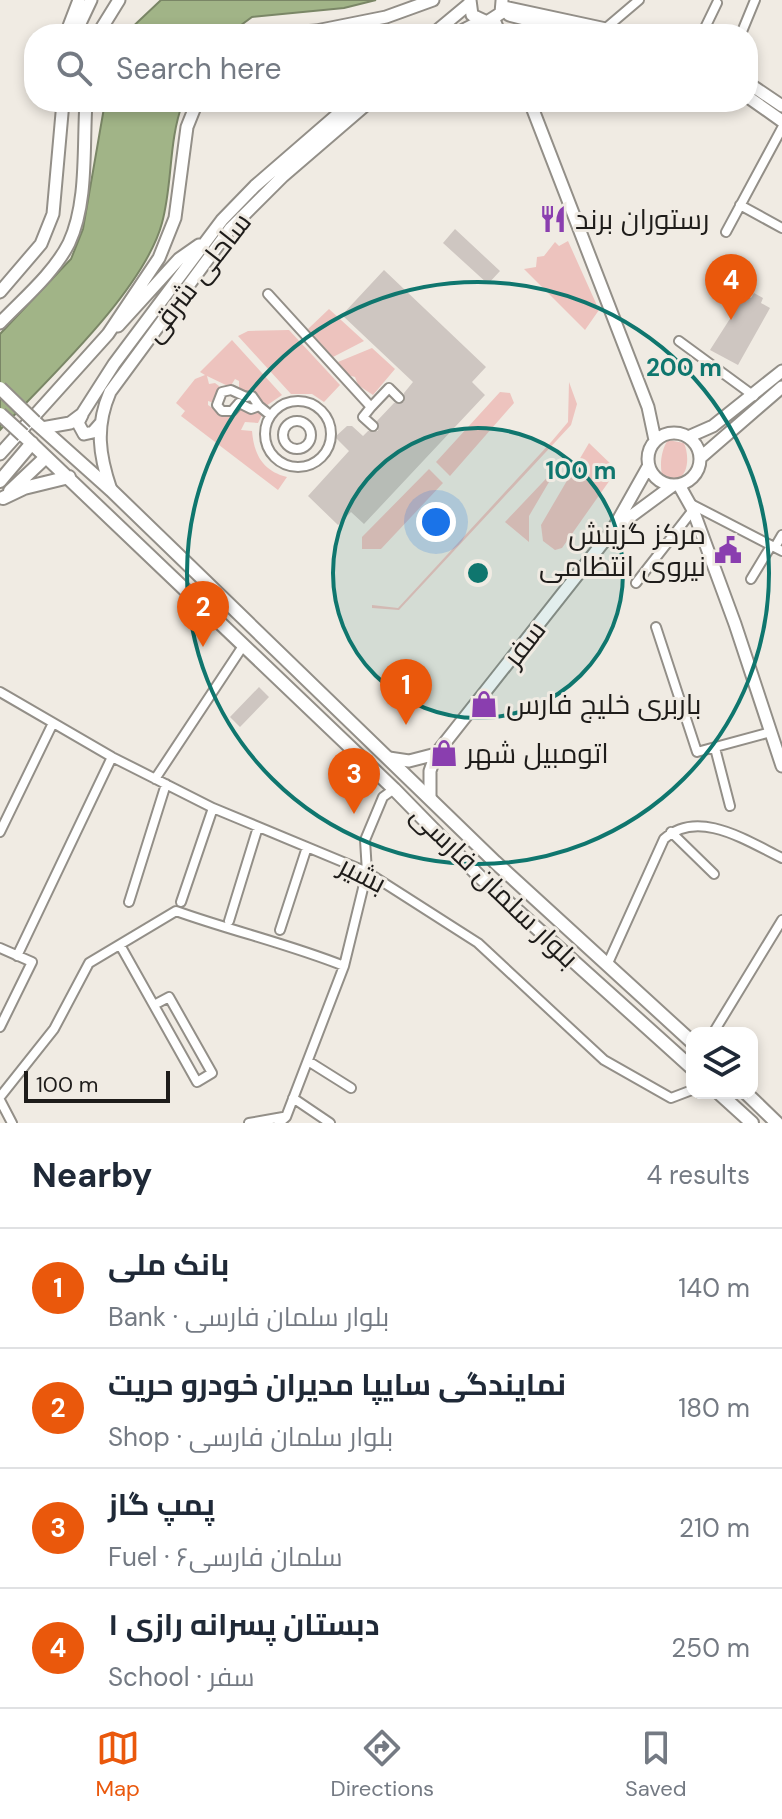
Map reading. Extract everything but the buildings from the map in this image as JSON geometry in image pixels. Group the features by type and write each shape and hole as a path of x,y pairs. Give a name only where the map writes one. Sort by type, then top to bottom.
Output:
{"main road":[{"path":"70,24 79,0"},
{"path":"80,24 91,0"},
{"path":"104,24 119,0"},
{"path":"351,24 386,17 433,0"},
{"path":"470,2 472,15 481,21"},
{"path":"445,24 470,2"},
{"path":"475,24 500,10 582,24"},
{"path":"500,10 548,24"},
{"path":"758,90 782,106"},
{"path":"758,104 782,121"},
{"path":"0,283 39,238 48,216 59,112"},
{"path":"0,292 41,244 53,214 59,112"},
{"path":"0,323 54,265 69,243 80,197 85,112"},
{"path":"0,454 108,334 169,241 181,188 187,127 193,112"},
{"name":"ساحلی شرقی","path":"82,414 206,240 255,186 340,112"},
{"name":"ساحلی شرقی","path":"111,490 101,460 100,424 110,392 230,229 283,176 357,112"},
{"path":"534,112 648,407 655,440"},
{"path":"108,334 130,317 179,259 206,240"},
{"path":"688,437 713,426 782,371"},
{"path":"700,458 782,387"},
{"name":"بلوار سلمان فارسی","path":"0,388 111,490 495,862 686,1036"},
{"path":"648,407 671,433 688,437 697,446 700,458 696,472 676,485"},
{"name":"بلوار سلمان فارسی","path":"0,414 42,460 69,477 394,789 480,877 686,1063"},
{"path":"82,414 78,423 84,434 93,432 100,424"},
{"path":"38,425 70,423 82,414"},
{"path":"671,433 655,440 648,452 648,467 660,482 676,485 692,507 781,761"},
{"path":"0,481 27,443"},
{"path":"1,500 42,460"},
{"name":"سفر","path":"430,798 430,771 436,754 612,531 648,467"},
{"path":"1,500 24,488 69,477"},
{"name":"سفر","path":"612,531 676,485"},
{"path":"389,758 409,761 436,754"},
{"path":"726,1099 752,1123"},
{"path":"752,1099 777,1123"}],"street":[{"path":"611,24 639,0"},
{"path":"745,24 755,0"},
{"path":"707,24 717,3"},
{"path":"726,232 782,128"},
{"path":"740,205 782,228"},
{"path":"268,294 371,407"},
{"path":"679,341 754,396"},
{"path":"373,426 363,417 371,407 389,388 399,398"},
{"path":"259,406 251,409 239,403 232,411 222,411 217,405 222,392 231,390 252,396 270,415"},
{"path":"304,401 319,409 329,424 331,436 325,454 309,465 283,464 267,446 265,433 270,415 293,402 304,401"},
{"path":"636,583 692,507 776,548"},
{"path":"751,579 776,548 782,535"},
{"path":"656,627 697,752 771,732"},
{"path":"155,779 243,646"},
{"name":"بشیر","path":"0,692 112,757 213,808 367,872 478,943 604,1060 671,1098 686,1092"},
{"path":"0,832 53,723"},
{"path":"715,748 730,806"},
{"path":"17,956 112,757"},
{"path":"129,902 166,784"},
{"path":"249,1123 284,1121 344,966 367,872 365,840 383,797 394,789"},
{"path":"181,902 213,808"},
{"path":"608,963 664,839 671,832 685,825 735,835 782,858"},
{"path":"229,921 258,827"},
{"path":"671,832 714,874"},
{"path":"280,930 307,847"},
{"path":"12,1123 0,1099 54,1029 89,963 176,911 225,929 286,943 344,966"},
{"path":"717,1027 782,920"},
{"path":"120,945 197,1082 212,1073 169,997 154,1005"},
{"path":"0,948 32,962 0,1027"},
{"path":"308,1061 351,1088"},
{"path":"293,1098 330,1123"}],"shaded area":[{"path":"161,0 376,0 344,8 252,17 243,24 136,24"},
{"path":"103,112 180,112 162,223 152,249 136,276 92,332 0,430 0,334 71,259 83,229"},
{"path":"568,241 599,310 585,330 524,269 536,267 537,257 544,256 555,242 559,246"},
{"path":"329,309 364,341 333,357 308,329"},
{"path":"289,330 340,385 324,402 312,394 291,394 238,336 248,331"},
{"path":"232,340 282,395 266,406 239,390 239,381 235,379 230,387 207,376 209,384 215,383 223,389 214,403 208,401 208,405 220,413 239,406 263,413 258,423 245,422 241,430 252,431 261,461 272,471 287,477 278,490 181,416 185,411 176,403 195,379 205,375 200,372"},
{"path":"372,348 395,369 373,395 358,385 355,377 348,375 338,362"},
{"path":"569,382 577,404 571,425 399,610 372,608 372,605 398,608 552,441 568,422"},
{"path":"500,392 510,393 514,403 450,476 436,462"},
{"path":"668,440 684,443 686,448 686,468 678,479 663,478 662,453"},
{"path":"589,443 617,470 562,548 555,550 543,541 541,525"},
{"path":"559,465 529,516 529,542 505,522"},
{"path":"429,469 443,483 381,549 362,549 362,537"}],"place":[{"name":"رستوران برند","path":"553,219"},
{"name":"دبستان پسرانه رازی ۱","path":"731,320"},
{"name":"مرکز گزینش نیروی انتظامی","path":"728,550"},
{"name":"نمایندگی سایپا مدیران خودرو حریت","path":"203,647"},
{"name":"باربری خلیج فارس","path":"484,704"},
{"name":"بانک ملی","path":"406,725"},
{"name":"اتومبیل شهر","path":"444,753"},
{"name":"پمپ گاز","path":"354,814"}]}
